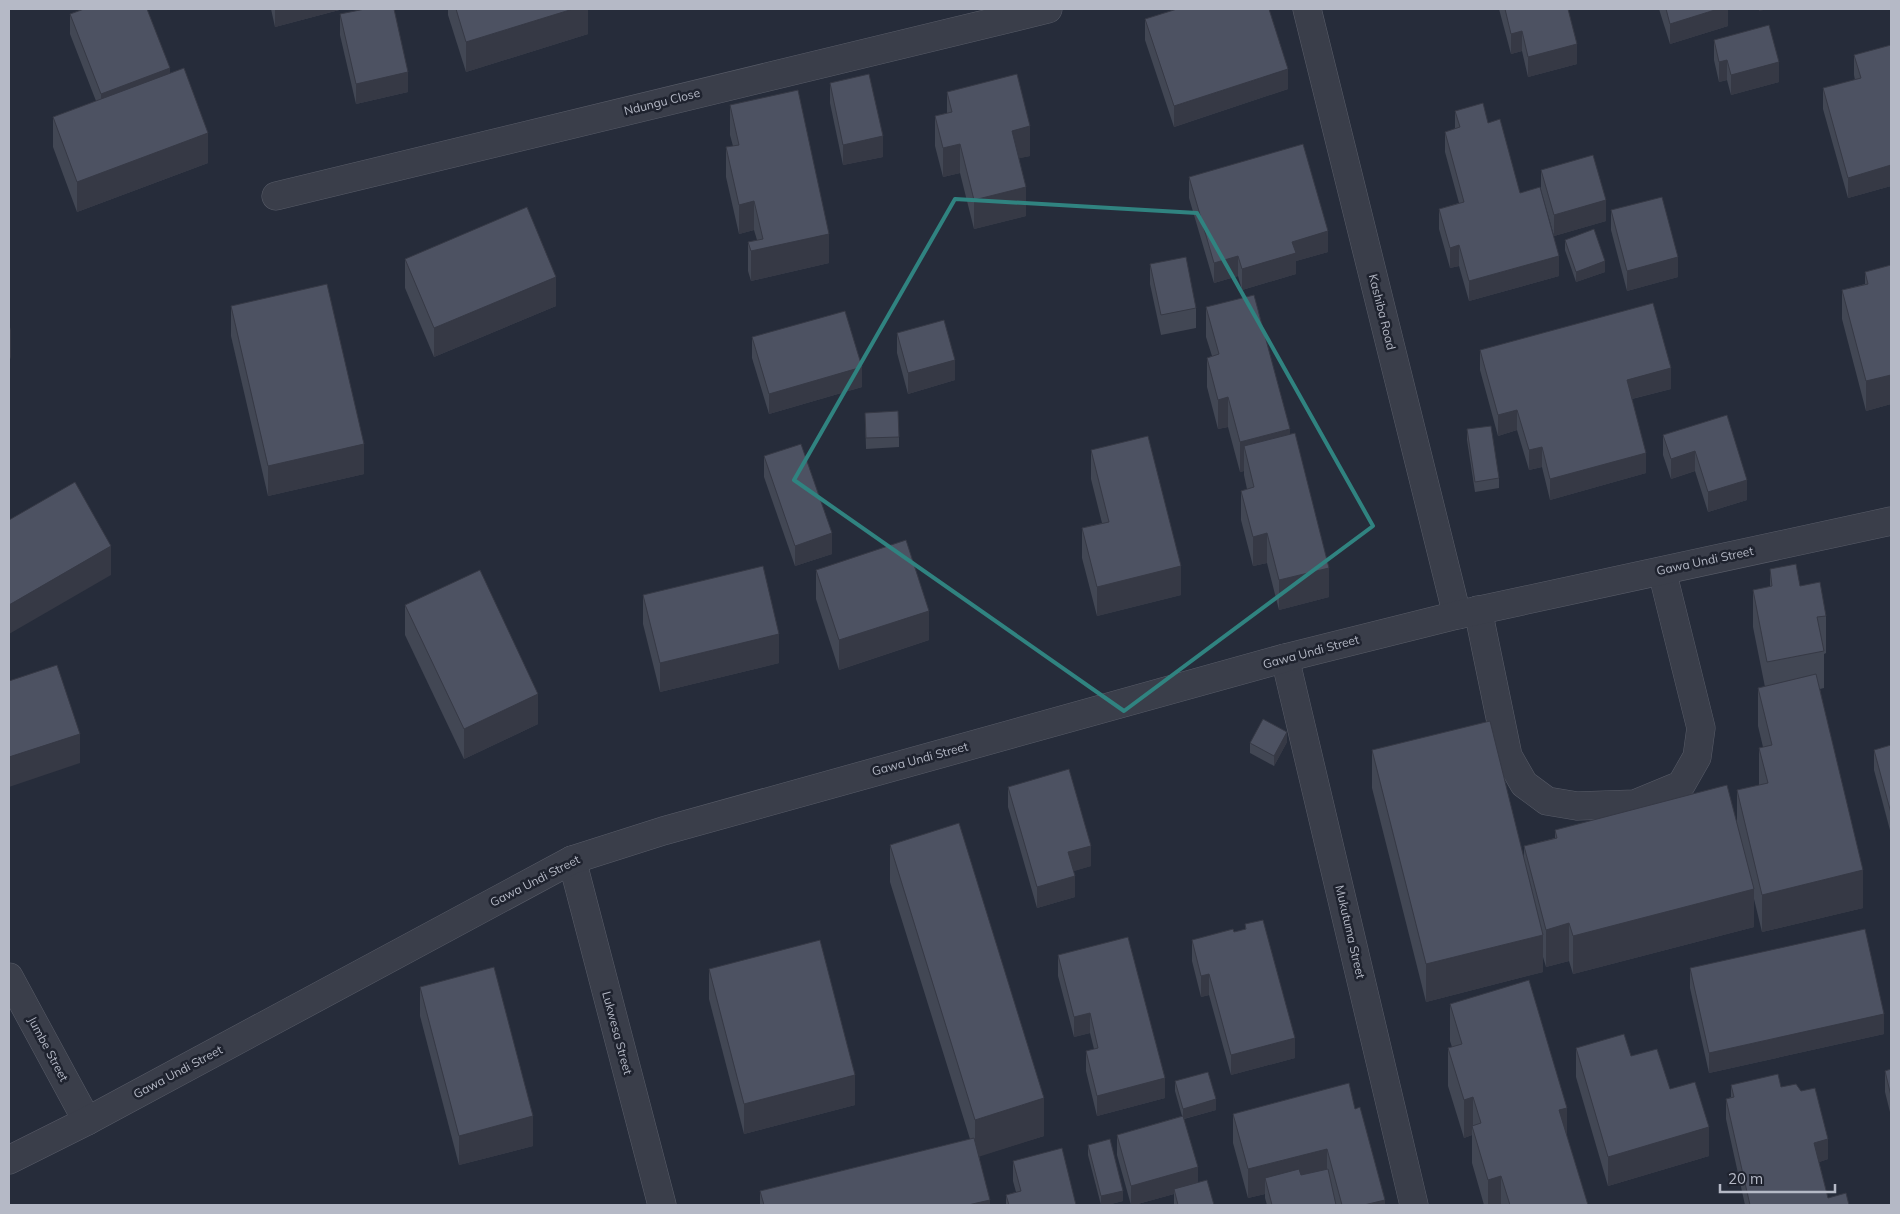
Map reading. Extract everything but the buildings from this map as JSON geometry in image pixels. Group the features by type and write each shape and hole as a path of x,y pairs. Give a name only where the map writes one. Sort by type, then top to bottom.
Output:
{"street":[{"name":"Ndungu Close","path":"276,196 1048,9"},
{"name":"Kashiba Road","path":"1307,9 1508,756 1524,784 1547,801 1577,806 1635,804 1681,786 1697,757 1701,728 1662,571"},
{"name":"Gawa Undi Street","path":"9,1160 87,1121 572,860 663,830 1285,658 1468,612 1891,521"},
{"name":"Mukutuma Street","path":"1285,658 1414,1205"},
{"name":"Lukwesa Street","path":"572,860 662,1205"},
{"name":"Jumbe Street","path":"9,977 87,1121"}],"highlighted area":[{"path":"955,199 1197,213 1373,526 1124,711 794,480"}]}
